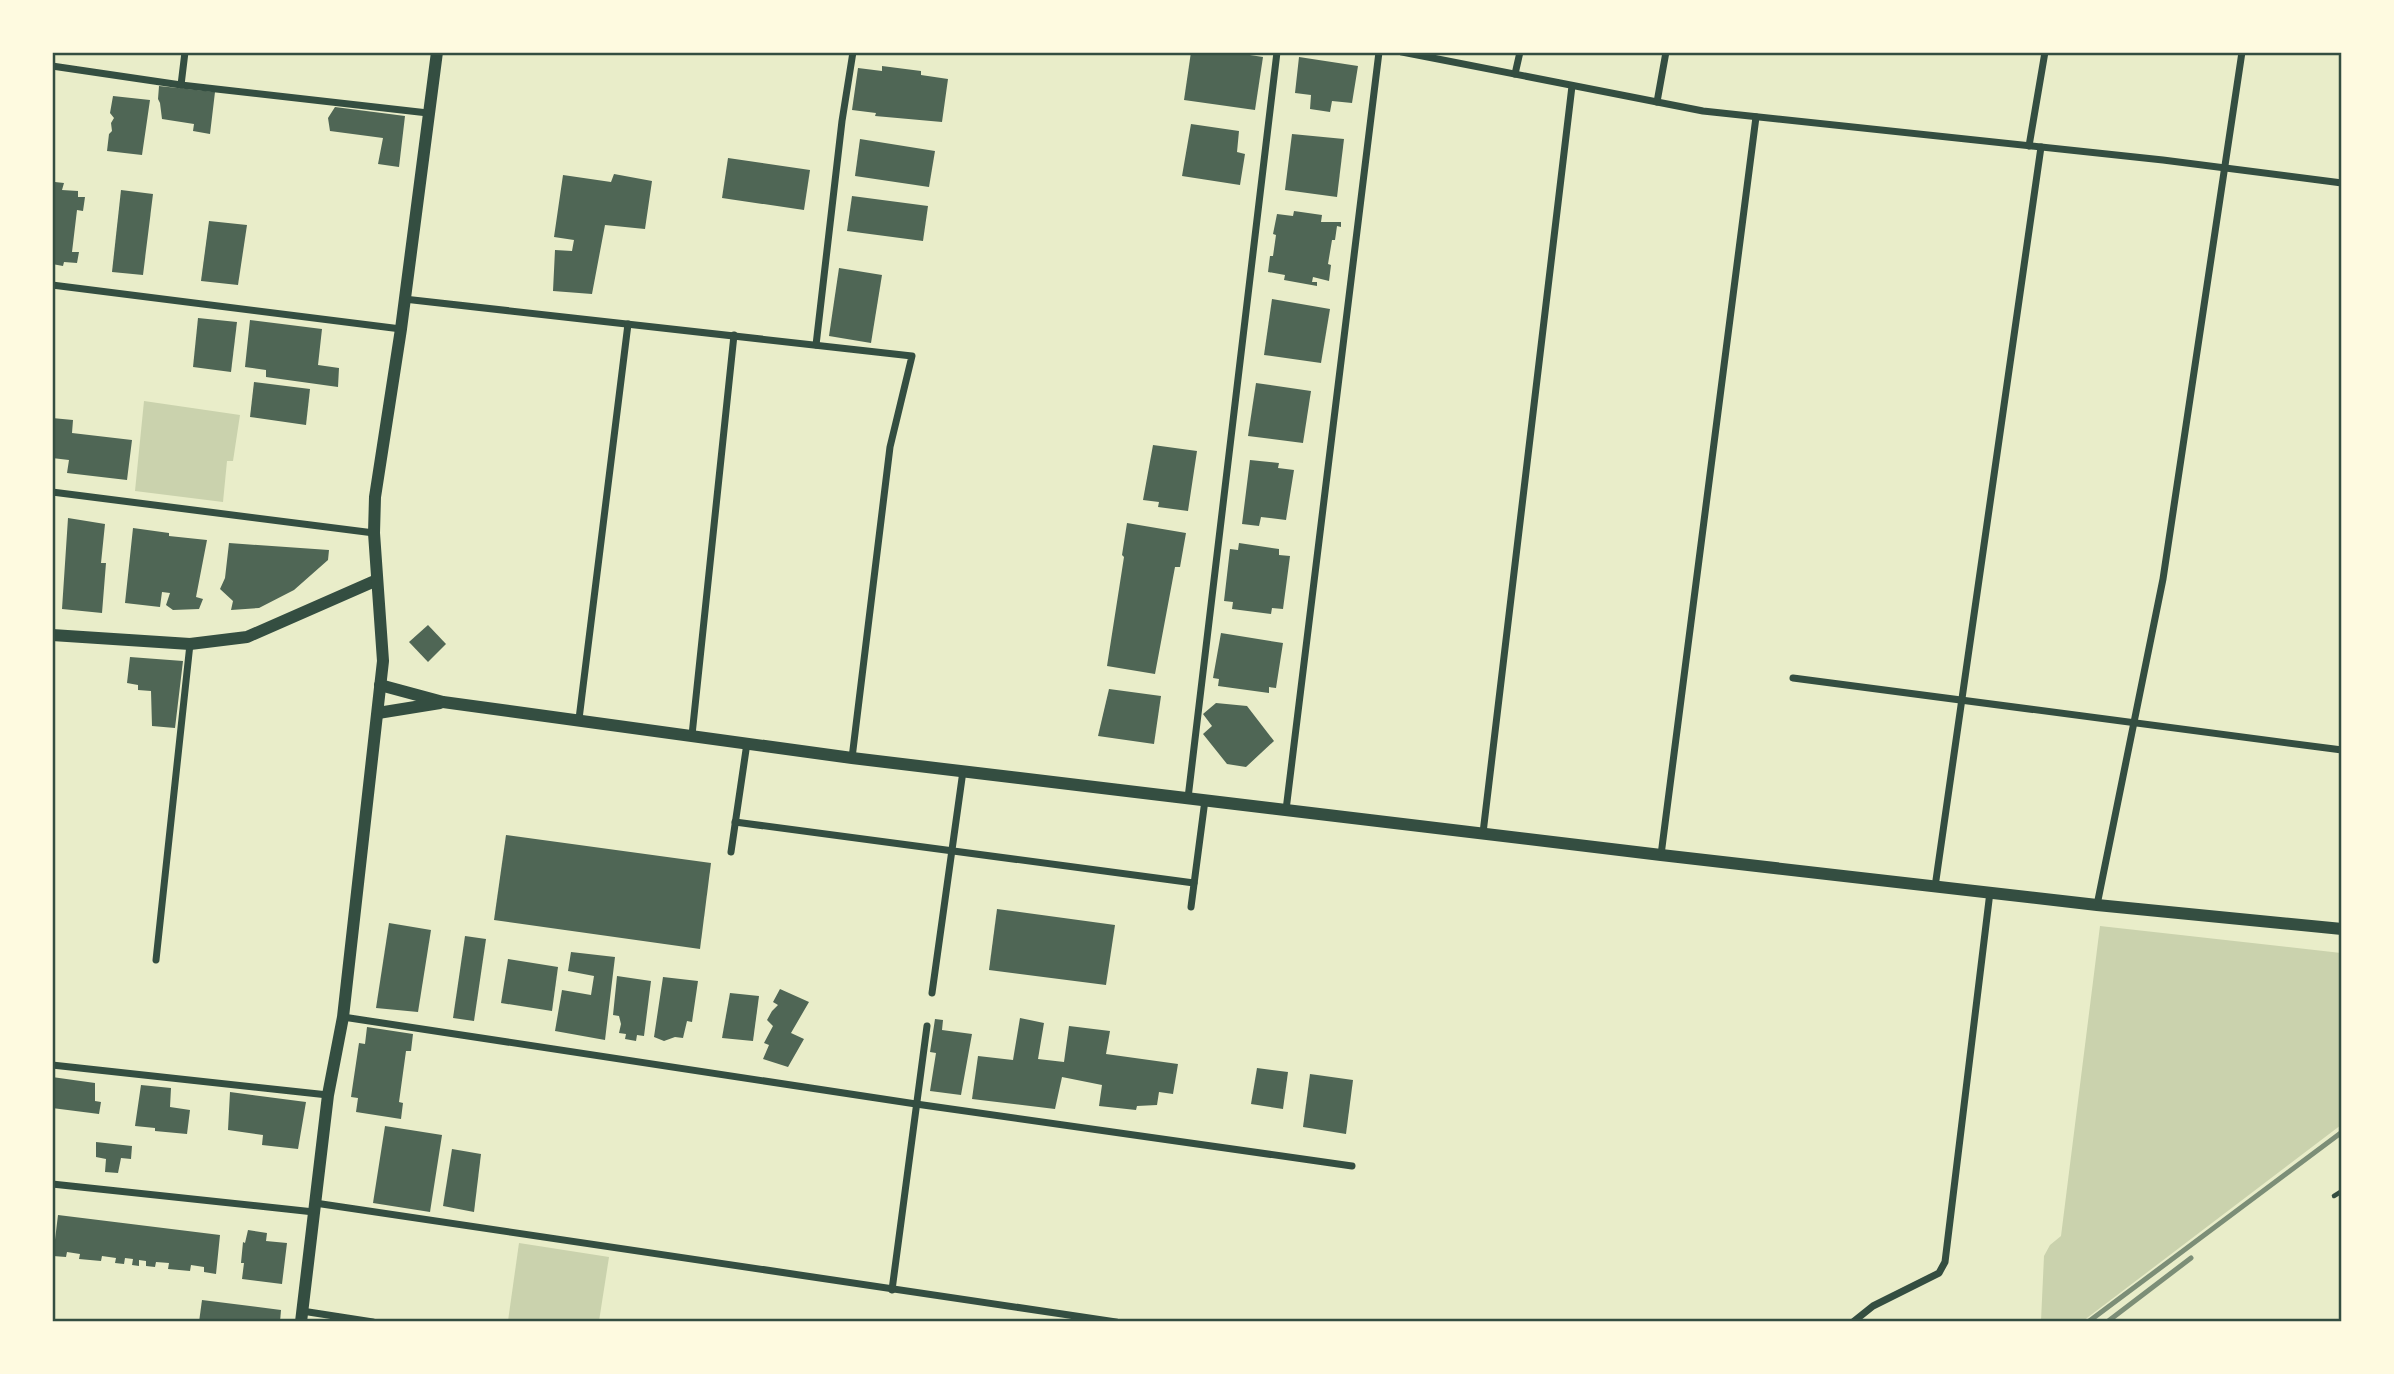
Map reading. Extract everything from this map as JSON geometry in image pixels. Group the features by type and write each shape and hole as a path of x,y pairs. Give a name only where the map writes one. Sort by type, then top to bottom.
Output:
{"street":[{"path":"181,85 185,52"},
{"path":"373,1321 301,1316 327,1095 343,1017 383,661 374,533 375,497 401,329 437,52"},
{"path":"817,345 842,121 853,52"},
{"path":"1188,798 1277,52"},
{"path":"1286,810 1379,52"},
{"path":"1402,52 1703,111 2342,183"},
{"path":"1516,74 1520,52"},
{"path":"1657,102 1666,52"},
{"path":"2029,146 2045,52"},
{"path":"2097,905 2163,579 2242,52"},
{"path":"52,66 181,85 428,113"},
{"path":"1483,833 1572,86"},
{"path":"1661,855 1756,117"},
{"path":"1935,887 2041,147"},
{"path":"52,285 401,329"},
{"path":"404,299 912,356 890,447 852,758"},
{"path":"579,719 628,324"},
{"path":"692,735 734,335"},
{"path":"52,492 374,533"},
{"path":"52,635 190,644 247,637 377,580"},
{"path":"156,960 190,644"},
{"path":"1793,678 2342,750"},
{"path":"380,685 443,702 852,758 1935,887 2342,929"},
{"path":"378,713 443,702"},
{"path":"731,852 747,743"},
{"path":"932,993 963,771"},
{"path":"1191,907 1205,800"},
{"path":"735,822 1194,883"},
{"path":"1853,1321 1873,1306 1939,1273 1945,1262 1990,892"},
{"path":"343,1017 916,1104 1352,1166"},
{"path":"892,1290 927,1026"},
{"path":"52,1065 327,1095"},
{"path":"52,1184 314,1207 1116,1321"}],"lane":[{"path":"2334,1196 2342,1191"}],"green space":[{"path":"144,401 240,415 233,461 227,461 223,502 135,491"},
{"path":"2100,926 2341,953 2341,1125 2083,1321 2041,1321 2044,1256 2050,1245 2061,1236"},
{"path":"519,1243 609,1257 599,1321 508,1321"}],"building":[{"path":"1191,52 1230,52 1263,57 1255,110 1184,100"},
{"path":"1299,57 1358,66 1352,103 1332,101 1330,112 1310,109 1311,95 1295,93"},
{"path":"882,66 921,71 921,75 948,79 942,122 875,116 876,113 852,110 858,68 882,71"},
{"path":"159,86 215,92 210,134 193,131 194,124 162,119 158,99"},
{"path":"113,96 150,100 142,155 107,151 114,118 110,113"},
{"path":"335,107 405,116 399,167 378,164 383,138 330,131 328,118"},
{"path":"1191,124 1239,131 1237,152 1245,154 1240,185 1182,176"},
{"path":"1292,134 1344,139 1337,197 1285,190"},
{"path":"860,139 935,151 929,187 855,176"},
{"path":"728,158 810,170 804,210 722,198"},
{"path":"614,174 652,181 645,229 605,225 592,294 553,291 555,250 572,251 574,240 554,237 563,175 611,182"},
{"path":"55,182 64,183 62,190 78,191 78,197 85,197 83,211 77,210 72,252 79,252 77,263 64,262 63,266 52,264 52,189 55,189"},
{"path":"121,190 153,194 143,275 112,272"},
{"path":"852,196 928,206 923,241 847,231"},
{"path":"1294,211 1322,215 1321,222 1341,222 1341,227 1337,226 1335,240 1332,240 1328,264 1331,265 1329,281 1313,277 1312,282 1317,282 1317,286 1284,280 1285,275 1268,272 1270,256 1273,256 1277,214 1293,216"},
{"path":"209,221 247,225 238,285 201,281"},
{"path":"839,268 882,275 871,343 829,336"},
{"path":"1272,299 1330,309 1321,363 1264,355"},
{"path":"198,318 237,322 231,372 193,367"},
{"path":"250,320 322,329 318,365 339,368 338,387 266,377 266,370 245,367"},
{"path":"254,382 310,389 306,425 250,417"},
{"path":"1256,383 1311,391 1303,443 1248,436"},
{"path":"52,418 73,420 72,433 132,440 127,480 67,473 69,460 52,458"},
{"path":"1153,445 1197,451 1188,511 1158,507 1159,502 1143,500"},
{"path":"1250,460 1279,463 1278,468 1294,470 1286,520 1261,517 1259,526 1242,524"},
{"path":"68,518 105,524 101,563 106,563 102,613 62,609"},
{"path":"1127,523 1186,533 1180,567 1175,567 1155,674 1107,666"},
{"path":"133,528 169,533 169,536 207,540 196,597 203,599 199,609 173,610 166,605 170,593 162,592 160,607 125,603"},
{"path":"229,543 329,550 328,560 294,590 259,608 231,610 233,601 220,589 225,578"},
{"path":"1239,543 1279,549 1279,555 1290,556 1283,609 1272,608 1271,614 1232,609 1233,602 1224,601 1230,549 1238,550"},
{"path":"428,625 446,644 428,662 409,642"},
{"path":"1221,633 1283,643 1276,688 1269,687 1269,693 1218,686 1219,679 1213,678"},
{"path":"130,657 183,661 175,728 152,726 151,691 138,690 138,685 127,683"},
{"path":"1109,689 1161,696 1154,744 1098,736"},
{"path":"1216,703 1247,706 1274,741 1246,767 1227,764 1203,734 1212,726 1203,714"},
{"path":"506,835 711,863 700,949 494,920"},
{"path":"997,909 1115,925 1106,985 989,970"},
{"path":"389,923 431,930 418,1012 376,1008"},
{"path":"465,936 486,939 474,1021 453,1018"},
{"path":"571,952 615,957 605,1040 555,1031 562,990 591,995 594,976 568,971"},
{"path":"508,959 558,967 552,1011 501,1003"},
{"path":"617,976 651,981 644,1036 637,1035 636,1041 625,1039 626,1034 619,1033 619,1016 613,1015"},
{"path":"663,977 698,981 692,1022 687,1021 683,1038 675,1037 664,1041 654,1037"},
{"path":"780,989 809,1002 791,1033 804,1039 788,1067 763,1059 769,1045 764,1043 773,1026 767,1020 778,1005 773,1002"},
{"path":"730,993 759,996 753,1041 722,1038"},
{"path":"1020,1018 1044,1023 1038,1059 1064,1062 1069,1026 1110,1031 1106,1054 1178,1064 1173,1094 1159,1092 1157,1105 1137,1106 1136,1110 1099,1106 1102,1085 1062,1077 1055,1109 972,1099 978,1056 1013,1060"},
{"path":"935,1019 943,1020 942,1030 972,1034 961,1095 930,1091 936,1053 930,1052"},
{"path":"367,1027 413,1034 411,1051 406,1051 399,1102 403,1103 401,1119 356,1112 358,1098 351,1097 359,1043 365,1044"},
{"path":"1257,1068 1288,1072 1283,1109 1251,1104"},
{"path":"1310,1074 1353,1080 1346,1134 1303,1127"},
{"path":"52,1077 95,1083 95,1101 101,1102 99,1114 52,1108"},
{"path":"141,1085 171,1088 170,1107 190,1110 187,1134 135,1126"},
{"path":"230,1092 306,1102 298,1149 262,1145 263,1135 228,1130"},
{"path":"385,1126 442,1135 430,1212 373,1203"},
{"path":"96,1142 132,1146 131,1159 121,1158 118,1173 105,1172 106,1159 96,1157"},
{"path":"452,1149 481,1154 474,1212 443,1206"},
{"path":"58,1215 220,1235 216,1274 204,1272 204,1267 191,1265 190,1271 168,1269 169,1263 156,1262 155,1267 146,1266 146,1261 139,1260 139,1266 132,1265 133,1259 125,1258 124,1264 115,1263 116,1258 102,1256 101,1261 79,1259 80,1254 67,1252 66,1257 53,1256"},
{"path":"248,1230 267,1233 266,1241 287,1243 282,1284 242,1279 243,1242 245,1243"},
{"path":"202,1300 281,1310 280,1322 199,1322"}],"railway":[{"path":"2088,1322 2342,1132"},
{"path":"2107,1322 2191,1258"}]}
